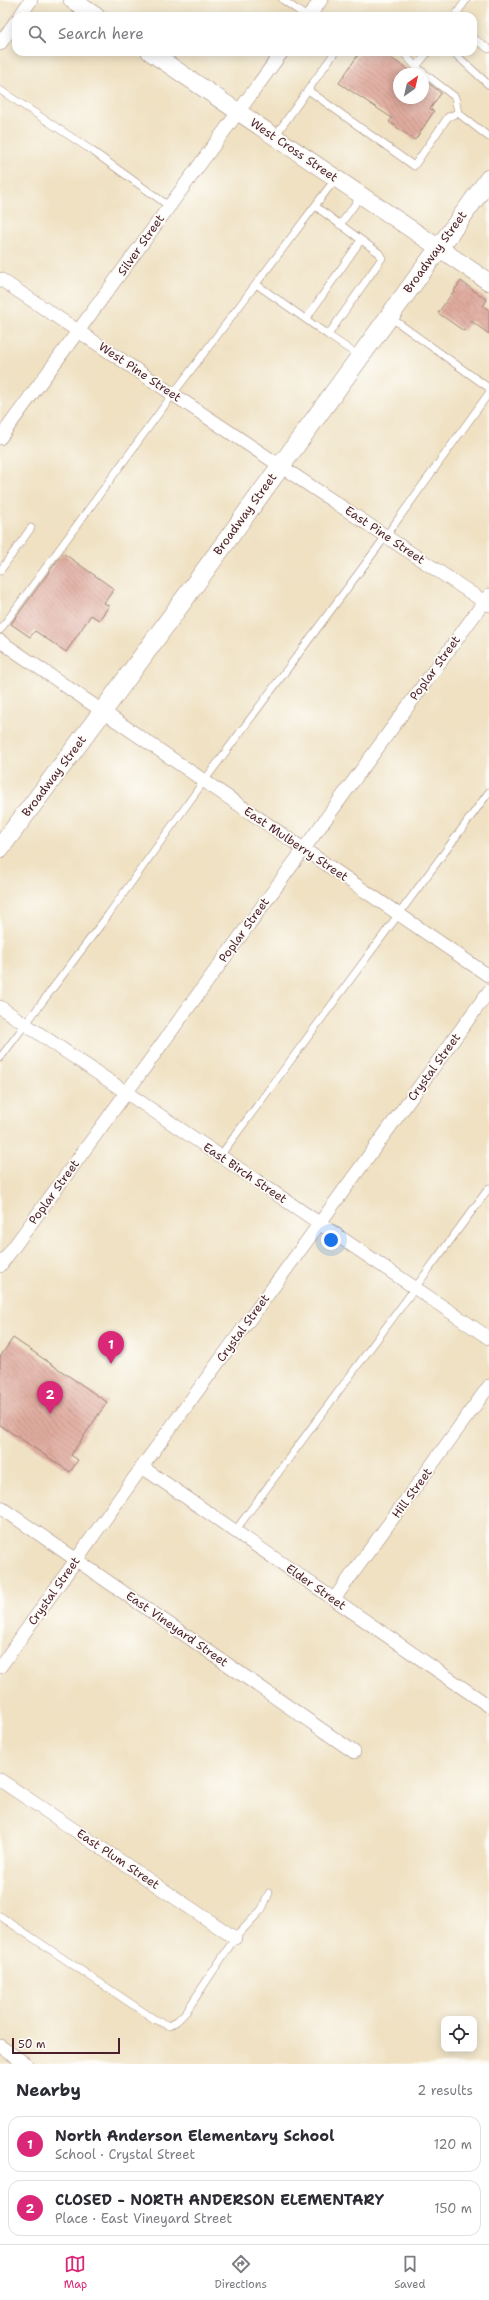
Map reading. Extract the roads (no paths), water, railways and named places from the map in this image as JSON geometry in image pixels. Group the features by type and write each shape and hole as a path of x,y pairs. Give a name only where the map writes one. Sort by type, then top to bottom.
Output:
{"main road":[{"name":"Broadway Street","path":"0,848 103,712 359,356 489,179"}],"street":[{"path":"23,12 31,0"},
{"path":"72,0 90,12"},
{"path":"313,12 321,0"},
{"path":"0,44 12,27"},
{"name":"West Cross Street","path":"156,56 489,282"},
{"name":"Silver Street","path":"0,438 79,332 279,56"},
{"name":"West Pine Street","path":"0,279 281,465"},
{"name":"East Pine Street","path":"281,465 386,536 487,600"},
{"name":"Poplar Street","path":"0,1266 303,849 487,600"},
{"name":"East Mulberry Street","path":"0,641 489,976"},
{"name":"Crystal Street","path":"0,1667 4,1654 76,1559 489,991"},
{"name":"East Birch Street","path":"0,1007 489,1338"},
{"name":"Hill Street","path":"334,1599 489,1386"},
{"name":"Elder Street","path":"142,1467 489,1706"},
{"name":"East Vineyard Street","path":"0,1507 354,1752"},
{"name":"East Plum Street","path":"0,1780 235,1938"},
{"path":"0,2046 26,2064"}],"lane":[{"path":"283,0 305,12"},
{"path":"458,12 466,0"},
{"path":"477,41 489,49"},
{"path":"275,136 332,56"},
{"path":"406,56 416,67 456,97 458,113 489,137"},
{"path":"416,67 425,56"},
{"path":"457,56 489,85"},
{"path":"0,90 91,150 169,206"},
{"path":"308,90 414,166 448,117 458,113"},
{"path":"0,630 173,394 336,178"},
{"path":"340,225 362,195"},
{"path":"315,206 379,253 382,258 381,262 328,335"},
{"path":"306,319 361,240"},
{"path":"256,284 359,356"},
{"path":"388,316 489,388"},
{"path":"0,1058 108,915 204,781 386,536 489,392"},
{"path":"0,571 31,528"},
{"path":"220,1156 489,792"},
{"path":"235,1531 489,1188"},
{"path":"0,1916 154,2019 169,2026 177,2021 186,2012 235,1938 252,1922 262,1909 269,1893"}],"place":[{"name":"North Anderson Elementary School","path":"111,1364"},
{"name":"CLOSED - NORTH ANDERSON ELEMENTARY","path":"50,1414"}]}
